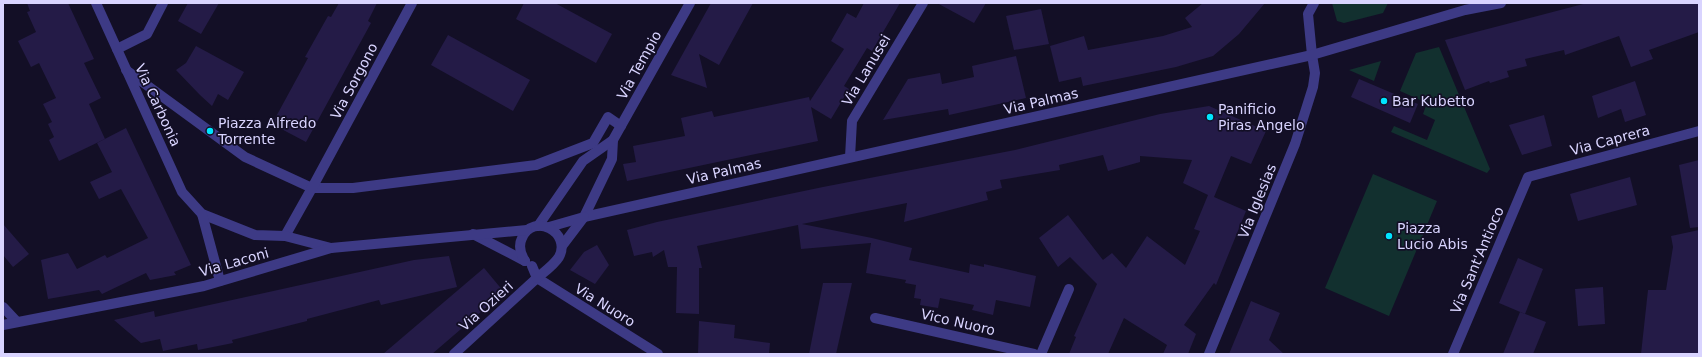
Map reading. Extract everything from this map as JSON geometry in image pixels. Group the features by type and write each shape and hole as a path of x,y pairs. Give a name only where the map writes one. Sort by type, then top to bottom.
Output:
{"street":[{"name":"Via Carbonia","path":"96,3 182,192 202,214 255,235 285,236 330,248"},
{"path":"117,49 146,34 164,3"},
{"name":"Via Sorgono","path":"285,236 412,3"},
{"name":"Via Tempio","path":"538,226 583,161 613,140 690,3"},
{"name":"Via Lanusei","path":"850,157 852,121 923,3"},
{"name":"Via Iglesias","path":"1209,354 1295,144 1315,80 1308,14 1314,3"},
{"name":"Via Palmas","path":"584,217 1312,55 1465,10 1501,3"},
{"path":"126,70 244,157 312,188 354,188 536,166 593,143 608,117 621,126"},
{"name":"Via Caprera","path":"1528,177 1699,130"},
{"name":"Via Tempio","path":"584,217 612,159 613,140"},
{"name":"Via Sant'Antioco","path":"1453,354 1528,177"},
{"name":"Via Carbonia","path":"202,214 220,281"},
{"path":"473,234 527,230 538,226 549,227 584,217"},
{"path":"527,230 520,242 520,248 537,278 558,258 562,246 584,217"},
{"path":"549,227 558,235 562,246"},
{"path":"473,234 528,263 544,268 554,263"},
{"name":"Via Laconi","path":"3,325 204,286 330,248 473,234"},
{"name":"Via Ozieri","path":"454,354 537,278"},
{"name":"Via Nuoro","path":"537,278 658,354"},
{"path":"1041,354 1069,289"},
{"path":"3,307 17,322"},
{"name":"Vico Nuoro","path":"875,318 1034,354"}],"green space":[{"path":"1332,3 1388,3 1383,13 1344,23 1337,21"},
{"path":"1439,47 1490,169 1487,173 1391,132 1394,126 1427,140 1435,120 1423,114 1427,103 1400,91 1416,53"},
{"path":"1381,61 1374,81 1349,70"},
{"path":"1373,174 1437,201 1389,316 1325,288"}],"building":[{"path":"27,3 68,3 94,59 84,63 101,98 89,104 105,139 59,161 49,140 54,137 48,124 52,122 43,104 56,98 39,63 31,67 18,41 36,32 27,12 30,11"},
{"path":"188,3 219,3 201,34 178,21"},
{"path":"339,3 377,3 368,21 371,23 306,142 272,124 308,58 305,57 328,16 331,17"},
{"path":"524,3 555,3 612,34 596,63 516,19"},
{"path":"711,3 753,3 719,65 699,54 707,88 671,75"},
{"path":"864,3 900,3 872,51 867,48 844,86 849,89 831,119 811,107 818,141 627,181 623,164 636,162 633,146 685,136 681,118 712,111 714,117 809,97 810,101 844,49 831,41 847,13 856,18"},
{"path":"937,3 986,3 974,23"},
{"path":"1203,3 1265,3 1239,34 1213,56 1176,67 1083,86 1081,77 1059,82 1050,46 1084,36 1088,50 1163,36 1192,27 1185,18"},
{"path":"1587,3 1699,3 1699,32 1649,50 1653,59 1631,67 1619,36 1565,55 1564,50 1525,59 1527,66 1507,71 1509,77 1490,83 1489,81 1465,90 1445,40"},
{"path":"1041,9 1049,44 1014,50 1006,16"},
{"path":"448,35 530,80 513,111 431,65"},
{"path":"196,46 244,72 228,100 218,94 212,106 176,70 186,63"},
{"path":"1016,56 1026,98 949,115 948,109 883,120 908,79 940,73 942,84 974,77 972,66"},
{"name":"Bar Kubetto","path":"1359,79 1418,104 1410,123 1351,97"},
{"path":"1635,81 1646,115 1625,122 1621,109 1598,118 1592,96"},
{"path":"1209,106 1266,131 1251,164 1231,156 1214,197 1246,211 1216,285 1214,283 1184,325 1196,334 1188,354 1163,354 1167,345 1124,318 1108,354 1069,354 1076,337 1074,336 1097,284 1070,257 1058,267 1039,238 1068,215 1103,260 1112,253 1126,268 1147,236 1185,265 1200,231 1194,229 1208,195 1183,183 1192,160 1140,156 1140,162 1108,171 1103,155 1059,165 1060,170 1000,180 1002,188 986,192 988,200 904,222 907,203 802,224 872,238 912,248 909,260 969,273 970,264 984,267 984,264 1036,276 1030,307 996,300 993,315 972,310 974,305 940,298 938,308 920,305 921,299 914,298 916,285 905,283 906,280 866,273 871,243 801,249 798,225 697,246 702,268 699,268 699,314 676,313 677,267 668,267 664,250 653,257 652,252 634,256 627,230 657,222 823,187 1015,150 1160,114"},
{"path":"1544,115 1552,146 1522,155 1509,125"},
{"path":"126,128 191,265 174,272 176,275 150,280 146,273 102,294 99,290 48,299 41,260 68,253 77,269 105,255 107,258 148,238 121,189 99,199 90,182 112,172 97,143"},
{"path":"1699,160 1699,227 1690,228 1679,165"},
{"path":"1630,177 1637,205 1578,221 1570,194"},
{"path":"3,224 29,254 13,267 3,255"},
{"path":"1699,230 1699,354 1641,354 1648,290 1666,290 1673,247 1671,236"},
{"path":"597,245 609,265 595,284 570,270 584,252"},
{"path":"449,256 457,287 381,305 379,300 307,319 307,321 232,340 233,343 198,350 197,344 163,351 160,339 141,343 114,320 154,311 155,317 414,260"},
{"path":"1518,258 1543,269 1525,314 1499,303"},
{"path":"484,268 504,292 432,354 383,354"},
{"path":"823,283 852,283 836,354 809,354"},
{"path":"1603,287 1605,324 1578,326 1575,289"},
{"path":"1251,301 1280,313 1269,340 1284,354 1229,354"},
{"path":"1520,312 1546,322 1533,354 1503,354"},
{"path":"699,321 735,325 734,338 770,343 769,354 698,354"}],"place":[{"name":"Bar Kubetto","path":"1384,101"},
{"name":"Panificio Piras Angelo","path":"1210,117"},
{"name":"Piazza Alfredo Torrente","path":"210,131"},
{"name":"Piazza Lucio Abis","path":"1389,236"}]}
